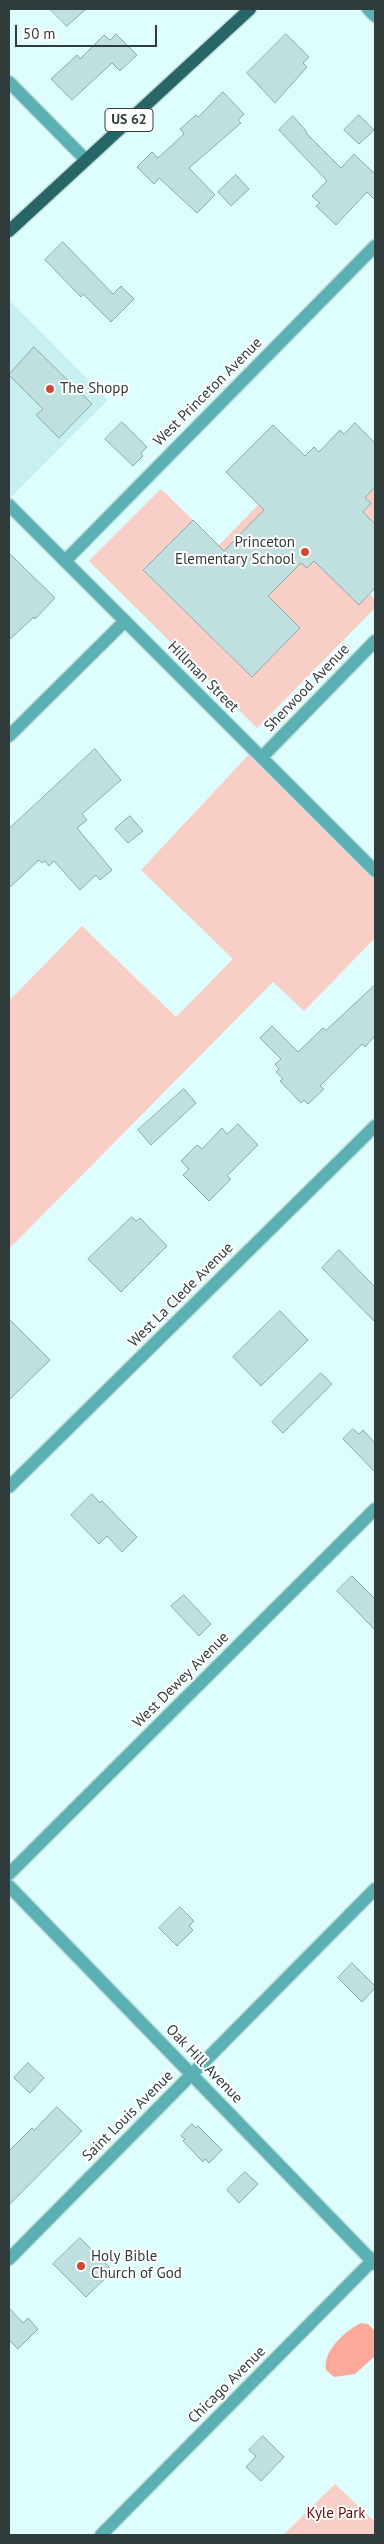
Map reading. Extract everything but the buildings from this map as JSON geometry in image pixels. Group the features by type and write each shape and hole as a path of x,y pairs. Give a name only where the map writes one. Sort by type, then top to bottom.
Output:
{"main road":[{"name":"US 62","path":"9,231 250,9"}],"street":[{"path":"368,9 375,16"},
{"path":"9,82 86,160"},
{"name":"West Princeton Avenue","path":"65,561 375,246"},
{"name":"Hillman Street","path":"9,505 375,871"},
{"path":"9,736 125,621"},
{"name":"Sherwood Avenue","path":"262,757 375,641"},
{"name":"West La Clede Avenue","path":"9,1487 375,1126"},
{"name":"West Dewey Avenue","path":"9,1874 375,1509"},
{"name":"Oak Hill Avenue","path":"9,1886 374,2261"},
{"name":"Saint Louis Avenue","path":"9,2259 375,1889"},
{"name":"Chicago Avenue","path":"101,2535 374,2261"}],"shaded area":[{"path":"9,300 108,400 9,499"},
{"path":"361,2323 368,2324 375,2331 375,2356 355,2374 334,2377 326,2370 326,2363 331,2349 342,2336"}],"green space":[{"path":"375,487 375,524 363,512 371,503 365,498"},
{"path":"161,489 193,520 143,571 252,677 300,628 263,591 280,584 301,563 307,568 314,561 359,604 370,594 373,598 375,596 375,608 257,728 89,561"},
{"path":"259,504 283,529 229,557 218,546"},
{"path":"254,749 375,871 375,938 304,1011 273,982 9,1249 9,1001 82,926 176,1017 233,959 141,870"},
{"name":"Kyle Park","path":"335,2484 375,2522 375,2535 283,2535"}],"place":[{"name":"The Shopp","path":"50,389"},
{"name":"Princeton Elementary School","path":"305,552"},
{"name":"Holy Bible Church of God","path":"81,2266"}]}
